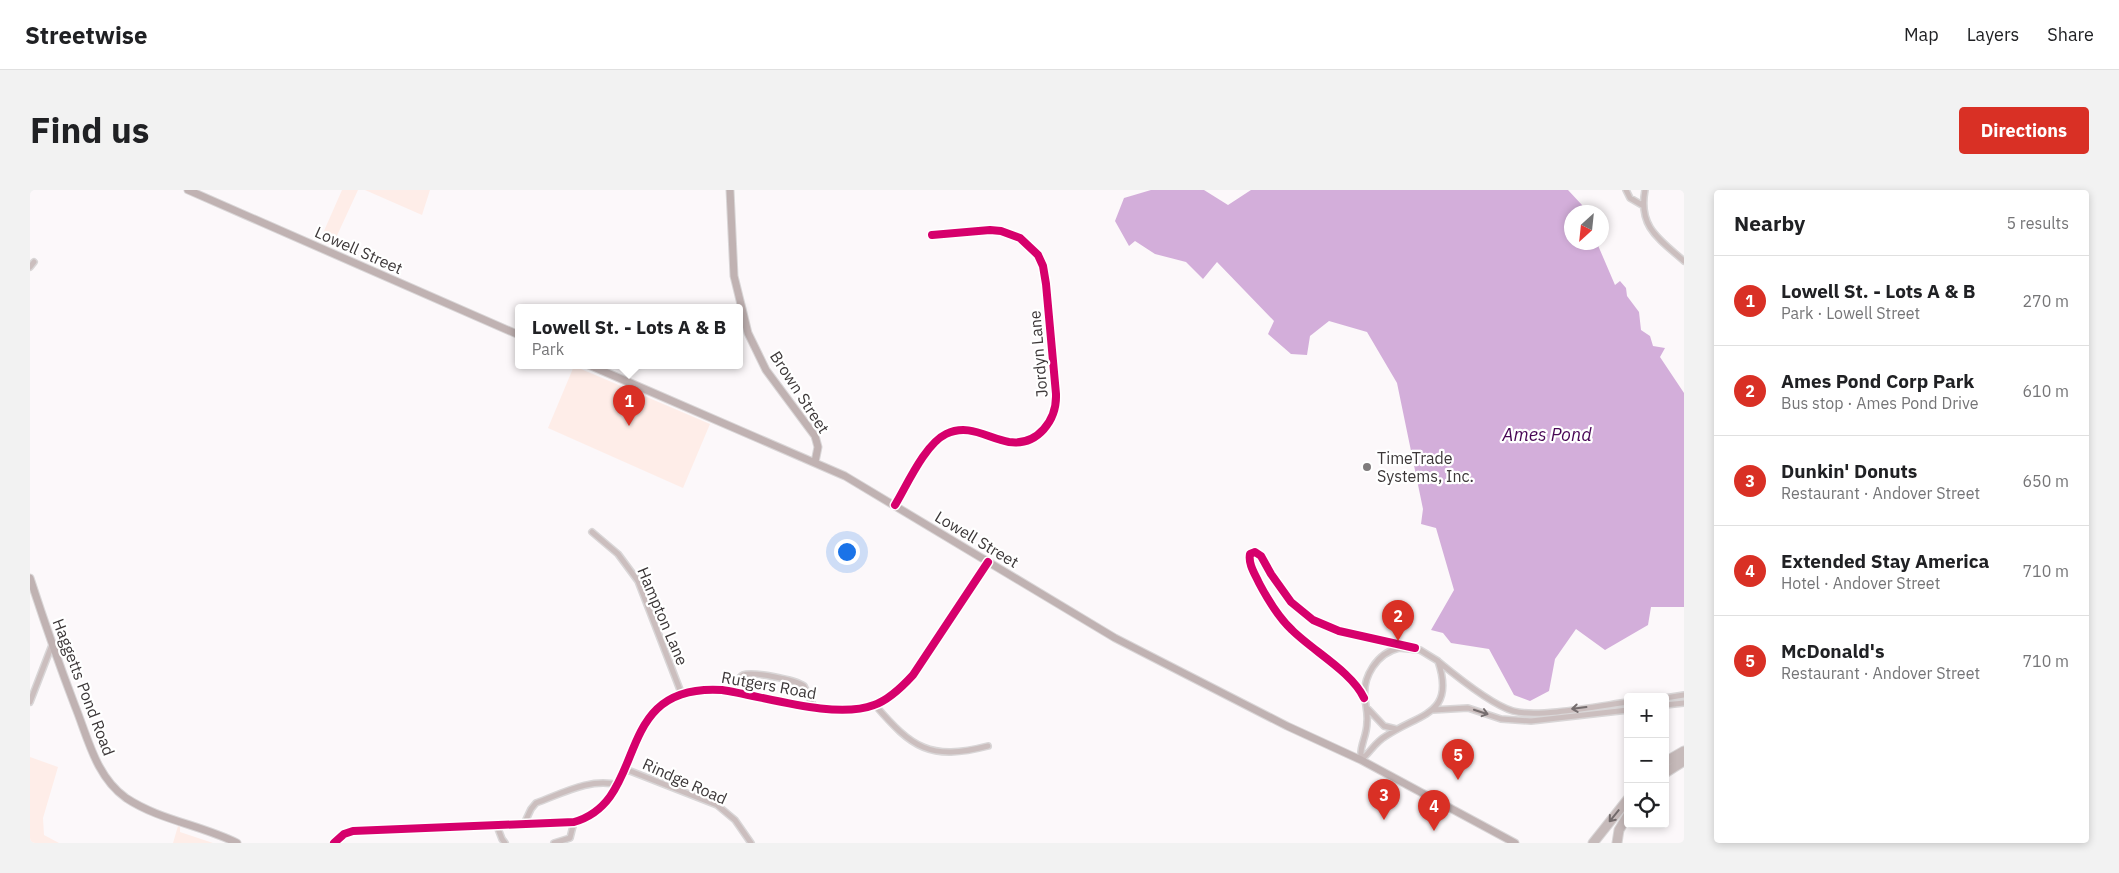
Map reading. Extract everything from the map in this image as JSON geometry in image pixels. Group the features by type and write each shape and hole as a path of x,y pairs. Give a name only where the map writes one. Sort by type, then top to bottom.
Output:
{"highway":[{"path":"1669,760 1684,751"},
{"path":"1669,770 1684,760"},
{"path":"1593,843 1624,804"},
{"path":"1611,843 1624,822"},
{"path":"1617,843 1619,830"},
{"path":"1587,843 1600,834"}],"main road":[{"name":"Lowell Street","path":"188,190 515,333"},
{"name":"Brown Street","path":"730,190 734,276 741,304"},
{"name":"Brown Street","path":"743,314 746,326 766,370 815,436 818,447 815,462"},
{"name":"Lowell Street","path":"598,369 815,462 860,485 1132,648 1287,726 1361,760 1515,843"},
{"name":"Haggetts Pond Road","path":"30,578 52,645 96,761 115,789 129,800 151,812 220,834 238,843"}],"street":[{"path":"1626,190 1630,198 1642,205"},
{"path":"1645,190 1642,205 1650,231 1684,261"},
{"name":"Jordyn Lane","path":"895,505 927,452 941,436 964,429 1009,442 1020,442 1042,432 1056,409 1046,284 1043,266 1038,255 1020,238 1001,231 990,230 932,235"},
{"name":"Hampton Lane","path":"592,532 618,554 638,581 682,695"},
{"path":"1361,760 1359,749 1364,741 1367,722 1366,705 1361,691 1304,642 1283,621 1254,574 1250,564 1250,554 1255,552 1261,556 1283,592 1302,612 1313,620 1339,632 1415,648 1425,652 1500,705 1514,711 1526,713 1548,712 1624,702"},
{"name":"Rutgers Road","path":"334,843 344,834 353,831 574,822 597,812 609,800 618,785 637,738 647,720 656,710 671,699 705,689 734,692 814,707 853,710 874,705 899,689 913,675 988,562"},
{"path":"30,702 52,645"},
{"path":"1364,698 1368,676 1383,655 1399,648 1415,648"},
{"path":"1361,760 1376,743 1433,710 1443,688 1442,673 1438,661"},
{"name":"Rutgers Road","path":"734,692 739,678 747,674 795,681 804,686 814,707"},
{"path":"1669,697 1684,695"},
{"path":"1669,705 1684,703"},
{"path":"874,705 908,739 924,749 936,752 956,752 988,746"},
{"path":"1366,705 1381,725 1396,730"},
{"path":"1433,710 1468,708 1501,719 1531,721 1624,710"},
{"name":"Rindge Road","path":"625,769 717,805 735,820 751,843"},
{"path":"524,824 536,803 590,784 605,782 618,785"},
{"path":"554,843 570,838 574,822"},
{"path":"497,826 505,843"}],"shaded area":[{"path":"342,190 358,190 334,242 337,248 320,240"},
{"path":"365,190 430,190 422,215"},
{"path":"573,369 581,369 710,424 683,488 548,428"},
{"path":"30,757 58,767 43,818 44,835 59,843 30,843"},
{"path":"178,826 180,827 180,832 213,843 173,843"}],"water":[{"name":"Ames Pond","path":"1151,190 1204,190 1228,205 1251,190 1568,190 1582,205 1564,205 1564,250 1600,250 1615,285 1620,281 1626,288 1627,296 1639,312 1641,330 1650,336 1653,346 1665,348 1660,357 1684,393 1684,607 1651,607 1648,625 1605,650 1576,629 1555,659 1549,691 1530,701 1514,695 1489,649 1451,643 1443,633 1431,630 1454,590 1436,528 1421,524 1423,509 1397,383 1367,332 1329,321 1310,336 1307,355 1291,354 1268,334 1274,321 1217,262 1203,279 1186,262 1155,254 1135,241 1129,246 1115,221 1124,198"}],"cycle path":[{"path":"895,505 924,456 938,439 946,434 962,430 978,432 1009,442 1029,440 1044,429 1053,413 1055,404 1056,394 1046,284 1043,266 1038,255 1020,238 1001,231 990,230 932,235"},
{"path":"1364,698 1351,679 1282,620 1259,583 1251,565 1250,554 1255,552 1261,556 1291,602 1313,620 1339,631 1415,648"},
{"path":"334,843 344,834 353,831 574,822 598,810 614,791 646,723 662,705 686,693 722,690 799,705 840,710 858,709 880,703 895,693 913,675 988,562"}],"place":[{"name":"Lowell St. - Lots A & B","path":"629,426"},
{"name":"TimeTrade Systems, Inc.","path":"1367,467"},
{"name":"Ames Pond Corp Park","path":"1398,641"},
{"name":"McDonald's","path":"1458,780"},
{"name":"Dunkin' Donuts","path":"1384,820"},
{"name":"Extended Stay America","path":"1434,831"}]}
